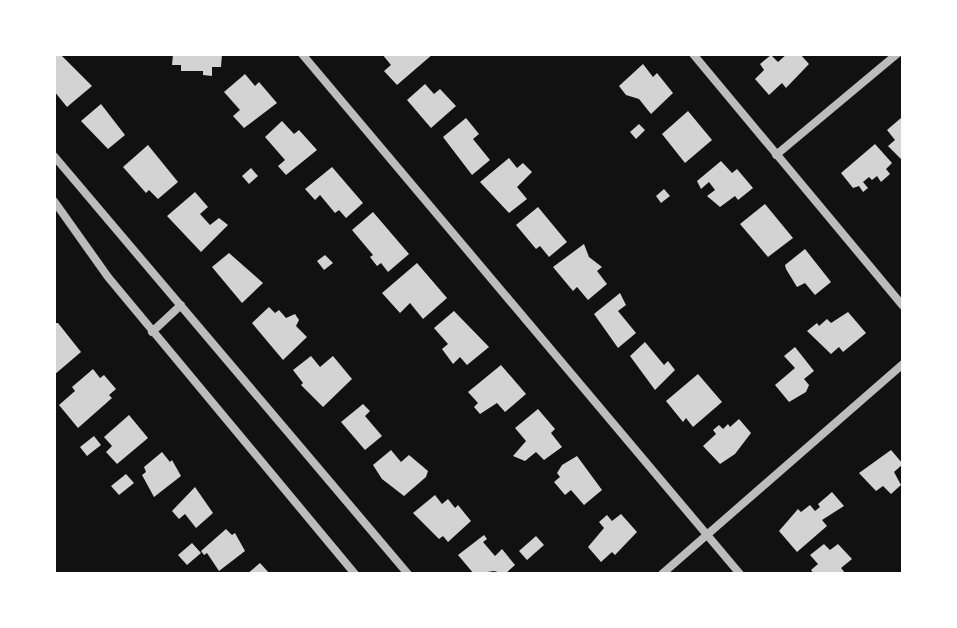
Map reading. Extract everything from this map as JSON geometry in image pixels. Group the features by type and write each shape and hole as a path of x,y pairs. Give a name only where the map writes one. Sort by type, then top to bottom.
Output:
{"street":[{"path":"302,54 740,574"},
{"path":"693,54 903,306"},
{"path":"776,155 897,54"},
{"path":"54,156 408,574"},
{"path":"54,201 152,332 355,574"},
{"path":"152,332 181,305"},
{"path":"662,574 903,364"}],"building":[{"path":"60,54 92,86 67,107 54,91 54,56"},
{"path":"173,54 222,54 221,67 212,67 212,76 203,75 203,71 181,71 181,65 172,65"},
{"path":"382,54 433,54 397,85 384,71 391,65"},
{"path":"787,54 800,54 809,64 786,88 782,83 769,95 755,79 764,70 760,64 771,55 778,62"},
{"path":"643,64 653,77 657,73 673,93 651,114 639,99 626,95 619,86"},
{"path":"245,74 255,86 259,82 277,103 244,128 233,116 240,110 224,92"},
{"path":"425,84 434,94 440,89 456,106 431,128 407,100"},
{"path":"101,104 125,135 108,149 81,121"},
{"path":"688,111 712,140 685,163 662,134"},
{"path":"466,118 479,134 473,139 490,160 472,175 443,137"},
{"path":"901,118 903,161 888,146 895,140 887,130"},
{"path":"282,121 294,134 299,130 317,150 286,175 278,166 285,160 265,137"},
{"path":"639,124 645,130 636,139 630,132"},
{"path":"875,144 892,163 886,169 890,174 881,182 877,176 872,180 869,177 863,182 868,188 863,192 859,186 853,188 841,173"},
{"path":"148,145 178,182 158,199 149,190 146,193 123,167"},
{"path":"509,158 517,168 523,163 532,172 517,187 527,199 509,213 480,182"},
{"path":"721,161 732,173 737,169 753,188 738,200 735,196 720,207 707,196 715,190 709,182 701,189 697,181"},
{"path":"332,167 363,203 346,218 339,210 335,213 320,195 315,200 305,189"},
{"path":"251,168 258,176 249,184 242,176"},
{"path":"664,189 670,196 661,203 656,196"},
{"path":"195,192 208,207 200,214 210,225 219,218 228,225 201,252 167,216"},
{"path":"765,204 793,238 768,257 740,224"},
{"path":"538,207 567,242 549,257 540,246 536,249 516,225"},
{"path":"373,212 409,254 388,272 381,263 377,266 370,257 373,255 352,230"},
{"path":"584,244 589,257 602,267 597,271 607,284 588,300 577,287 573,291 553,267"},
{"path":"805,249 831,282 815,295 805,283 797,287 785,265"},
{"path":"229,253 263,283 242,303 212,267"},
{"path":"325,255 333,263 324,270 317,261"},
{"path":"417,263 447,298 423,319 410,303 400,313 382,293"},
{"path":"620,293 626,305 618,311 636,333 618,348 594,314"},
{"path":"269,307 275,313 279,310 286,318 295,314 299,320 296,326 307,337 283,360 252,323"},
{"path":"454,311 489,347 467,365 460,357 453,364 442,349 448,344 434,328"},
{"path":"848,312 866,333 843,352 839,347 831,354 807,331 817,323 819,326 827,319 831,323"},
{"path":"54,323 58,323 81,352 54,375"},
{"path":"645,342 664,365 668,361 675,370 655,390 630,356"},
{"path":"795,347 814,371 804,379 809,385 806,392 789,402 775,385 795,368 784,356"},
{"path":"311,356 320,367 333,356 352,379 323,407 301,385 303,383 293,370"},
{"path":"501,365 526,394 505,412 497,403 480,414 474,407 478,403 468,392"},
{"path":"93,369 100,378 104,375 116,389 109,395 112,398 78,428 59,405 75,391 72,387"},
{"path":"698,374 722,402 693,427 686,418 683,422 666,401"},
{"path":"363,404 370,411 365,416 382,436 365,450 341,422"},
{"path":"538,409 555,429 551,433 562,447 544,460 536,452 525,461 513,456 526,441 515,428"},
{"path":"129,415 148,438 117,464 106,452 112,446 104,437"},
{"path":"739,419 751,433 735,454 720,464 703,446 716,434 713,430 719,425 723,429 728,424 730,427"},
{"path":"94,436 101,445 87,456 80,447"},
{"path":"391,450 401,462 409,455 428,471 426,477 404,496 382,479 373,465"},
{"path":"891,450 903,464 894,472 901,485 891,494 883,486 876,491 859,473"},
{"path":"162,452 170,462 172,460 181,476 154,497 142,475 146,472 144,467"},
{"path":"577,456 602,490 584,505 571,490 565,495 554,482 560,477 557,473 562,465"},
{"path":"126,474 134,483 119,495 111,486"},
{"path":"195,487 213,513 196,528 185,514 179,519 172,511"},
{"path":"832,492 844,506 822,520 827,526 797,552 779,531 798,509 801,512 810,505 815,511 820,507 818,504"},
{"path":"435,495 442,504 448,499 455,508 458,505 471,521 448,542 443,536 439,539 413,513"},
{"path":"621,514 637,532 615,555 612,552 601,562 588,547 604,528 599,522 607,515 612,521"},
{"path":"226,529 232,535 235,533 245,551 219,571 207,553 204,555 201,551"},
{"path":"484,535 487,539 483,542 495,556 502,549 515,565 505,574 494,571 474,574 458,555"},
{"path":"536,536 544,545 527,560 519,551"},
{"path":"192,543 201,553 187,565 178,555"},
{"path":"824,544 830,550 838,544 852,559 841,568 846,574 814,574 811,570 818,564 810,555"},
{"path":"260,563 270,574 247,574"}]}
